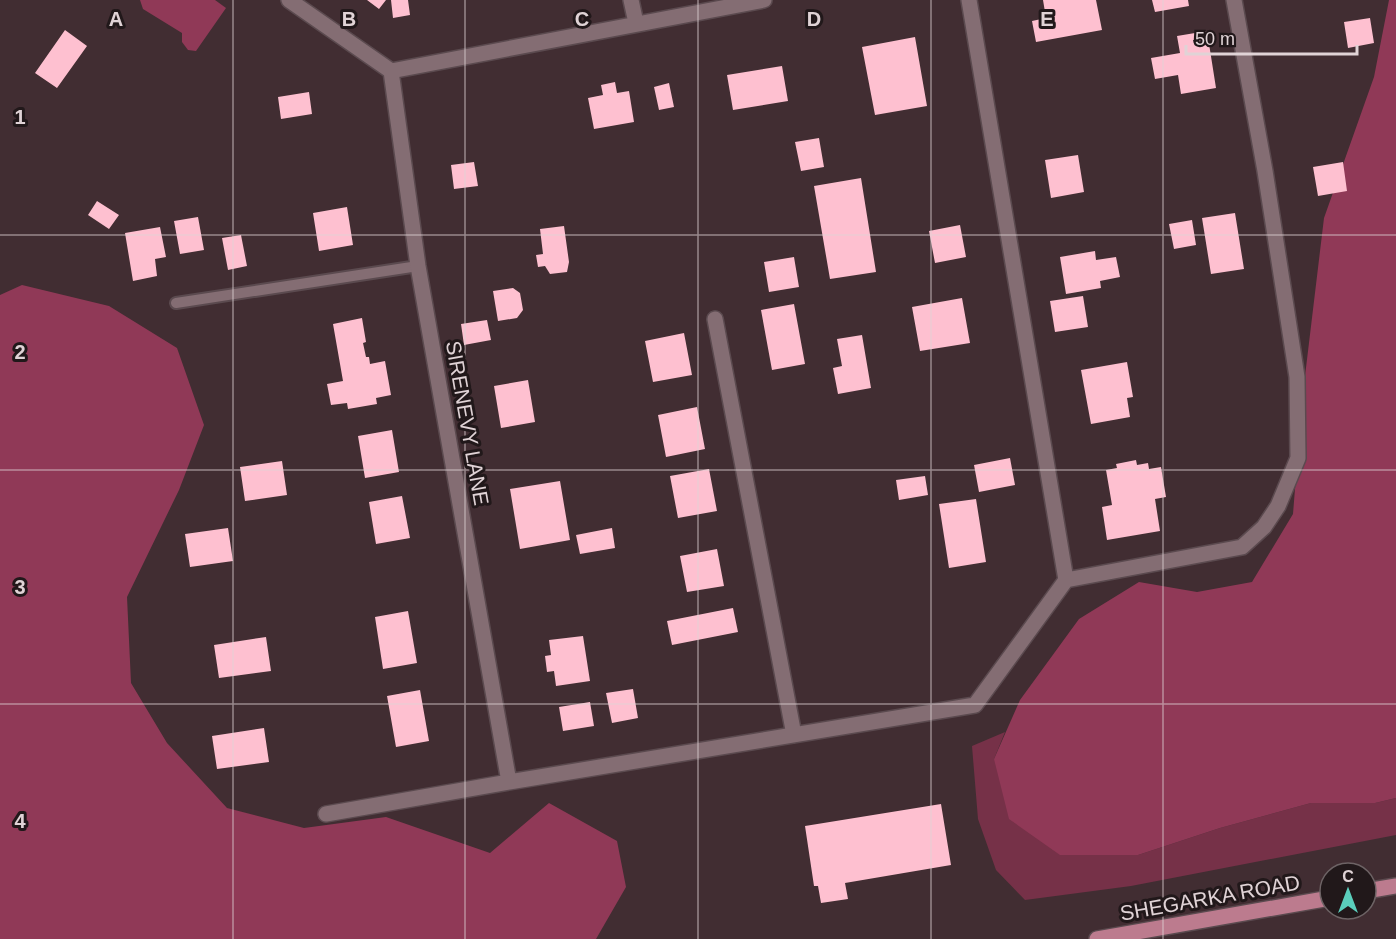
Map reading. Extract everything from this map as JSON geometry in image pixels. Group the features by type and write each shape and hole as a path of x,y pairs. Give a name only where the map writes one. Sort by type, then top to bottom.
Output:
{"main road":[{"path":"1378,889 1396,886"},
{"name":"SHEGARKA ROAD","path":"1097,939 1318,900"}],"street":[{"path":"289,0 391,71 764,0"},
{"path":"631,0 636,23"},
{"path":"969,0 1066,580"},
{"path":"326,814 975,705 1066,580 1242,547 1264,527 1278,506 1298,458 1297,377 1265,171 1234,0"},
{"name":"SIRENEVY LANE","path":"391,71 418,266 509,782"},
{"path":"715,319 794,735"}],"lane":[{"path":"176,303 418,266"}],"shaded area":[{"path":"140,0 215,0 226,8 196,51 188,50 182,42 182,33 143,9"},
{"path":"1389,0 1396,0 1396,798 1375,803 1311,803 1220,828 1138,855 1060,855 1009,819 994,759 1020,700 1079,619 1139,582 1197,592 1252,582 1293,514 1302,401 1324,218 1374,77"},
{"path":"22,285 109,306 177,348 204,425 179,490 127,597 131,683 167,743 227,808 304,828 386,817 490,853 549,803 617,841 626,887 596,939 0,939 0,295"},
{"path":"1005,732 994,759 1138,855 1220,828 1311,803 1375,803 1396,798 1396,835 1131,886 1025,900 996,870 978,819 972,746"}],"building":[{"path":"367,0 386,0 379,9"},
{"path":"391,0 408,0 410,15 393,18"},
{"path":"1043,0 1096,0 1102,30 1036,42 1032,21 1046,18"},
{"path":"1152,0 1188,0 1189,6 1155,12"},
{"path":"1370,18 1374,43 1348,48 1344,22"},
{"path":"65,30 87,46 57,88 35,73"},
{"path":"1207,31 1216,88 1181,94 1178,75 1155,79 1151,58 1180,53 1177,36"},
{"path":"915,37 927,106 875,115 862,47"},
{"path":"782,66 788,101 733,110 727,75"},
{"path":"615,82 617,93 629,91 634,122 594,129 588,98 603,95 601,85"},
{"path":"669,83 674,107 659,110 654,87"},
{"path":"309,92 312,114 281,119 278,97"},
{"path":"819,138 824,167 801,171 795,142"},
{"path":"1078,155 1084,192 1051,198 1045,160"},
{"path":"474,162 478,186 454,189 451,165"},
{"path":"1343,162 1347,191 1318,196 1313,167"},
{"path":"861,178 876,272 830,279 814,186"},
{"path":"97,201 119,215 109,229 88,215"},
{"path":"347,207 353,245 319,251 313,213"},
{"path":"1235,213 1244,269 1211,274 1202,218"},
{"path":"198,217 204,250 180,254 174,221"},
{"path":"1192,220 1196,245 1174,249 1169,224"},
{"path":"960,225 966,257 935,263 929,231"},
{"path":"564,226 569,262 567,272 550,274 545,266 538,267 536,255 543,254 540,229"},
{"path":"160,227 166,257 155,259 157,276 133,281 125,233"},
{"path":"241,235 247,266 228,270 222,238"},
{"path":"1095,251 1096,260 1116,257 1120,277 1100,281 1101,288 1066,294 1060,257"},
{"path":"794,257 799,287 769,292 764,262"},
{"path":"513,288 520,293 523,310 517,318 498,321 493,291"},
{"path":"1083,296 1088,327 1055,332 1050,301"},
{"path":"962,298 970,343 920,351 912,307"},
{"path":"794,304 805,364 772,370 761,310"},
{"path":"362,318 366,357 369,357 370,364 385,361 391,395 376,398 377,404 348,409 347,403 331,405 327,384 343,381 333,324"},
{"path":"487,320 491,340 464,345 461,324"},
{"path":"684,333 692,375 653,382 645,341"},
{"path":"862,335 871,388 838,394 833,368 842,366 837,339"},
{"path":"1127,362 1133,397 1127,398 1130,417 1091,424 1081,370"},
{"path":"528,380 535,422 501,428 494,386"},
{"path":"697,407 705,449 666,457 658,415"},
{"path":"392,430 399,472 365,478 358,436"},
{"path":"1010,458 1015,485 979,492 974,465"},
{"path":"1136,460 1137,465 1148,463 1149,469 1161,467 1166,497 1155,499 1160,531 1107,540 1102,507 1112,505 1106,470 1117,468 1116,464"},
{"path":"282,461 287,495 245,501 240,467"},
{"path":"709,469 717,511 678,518 670,476"},
{"path":"925,476 928,495 899,500 896,480"},
{"path":"560,481 570,540 520,549 510,489"},
{"path":"402,496 410,538 376,544 369,502"},
{"path":"976,499 986,562 949,568 939,504"},
{"path":"228,528 233,561 190,567 185,534"},
{"path":"612,528 615,548 580,554 576,535"},
{"path":"717,549 724,586 687,592 680,556"},
{"path":"733,608 738,632 672,645 667,621"},
{"path":"408,611 417,663 383,669 375,617"},
{"path":"583,636 590,681 556,686 554,671 547,672 545,656 551,655 549,640"},
{"path":"266,637 271,671 219,678 214,645"},
{"path":"633,689 638,718 612,723 606,693"},
{"path":"420,690 429,741 396,747 387,696"},
{"path":"590,702 594,726 563,731 559,707"},
{"path":"264,728 269,762 217,769 212,736"},
{"path":"941,804 951,865 845,883 848,899 821,903 818,886 814,886 805,826"}]}
